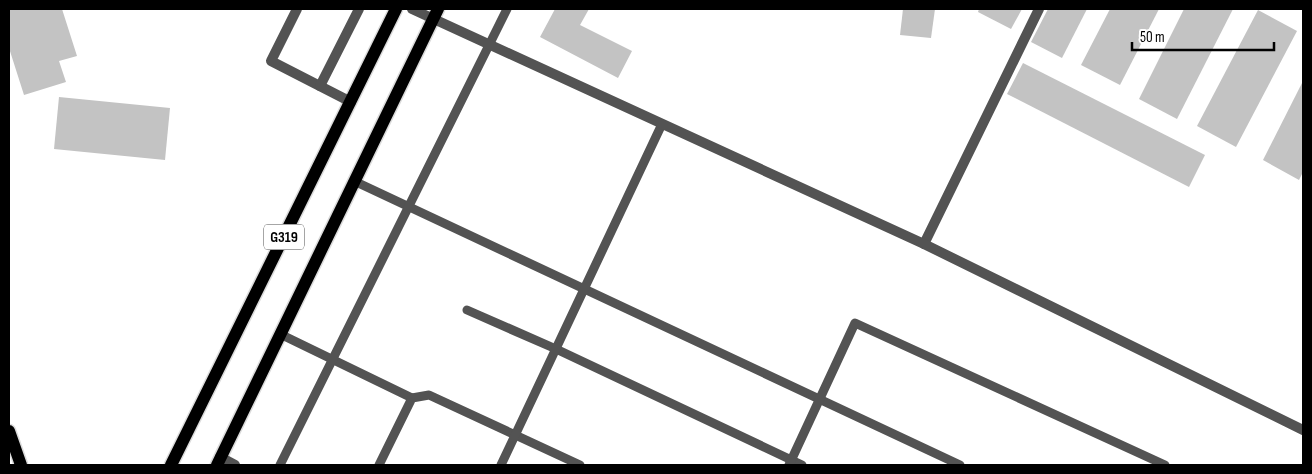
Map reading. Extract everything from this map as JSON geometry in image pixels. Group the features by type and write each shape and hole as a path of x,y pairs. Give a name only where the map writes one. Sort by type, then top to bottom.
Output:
{"main road":[{"name":"G319","path":"171,465 396,9"},
{"name":"G319","path":"218,461 435,14"},
{"path":"9,431 21,465"}],"street":[{"path":"297,9 271,61 351,102"},
{"path":"320,86 359,9"},
{"path":"412,9 435,14 488,44 924,244 1303,430"},
{"path":"924,244 1039,9"},
{"path":"218,461 235,465"}],"lane":[{"path":"280,465 507,9"},
{"path":"501,465 662,124"},
{"path":"354,180 960,465"},
{"path":"467,310 556,349 790,463 802,465"},
{"path":"790,463 855,322 1164,465"},
{"path":"280,334 333,358 412,398 429,396 580,465"},
{"path":"379,465 412,398"}],"building":[{"path":"9,9 62,9 77,56 59,61 66,82 24,95 9,48"},
{"path":"555,9 589,9 580,25 632,51 618,78 540,37"},
{"path":"903,9 935,9 931,38 900,35"},
{"path":"979,9 1022,9 1011,29 978,12"},
{"path":"1048,9 1087,9 1062,58 1031,42"},
{"path":"1110,9 1159,9 1120,85 1081,65"},
{"path":"1184,9 1233,9 1177,119 1139,99"},
{"path":"1258,10 1297,31 1236,147 1197,126"},
{"path":"1023,63 1205,155 1189,187 1007,94"},
{"path":"1303,81 1303,172 1299,180 1263,160"},
{"path":"59,97 170,108 165,160 54,149"}]}
